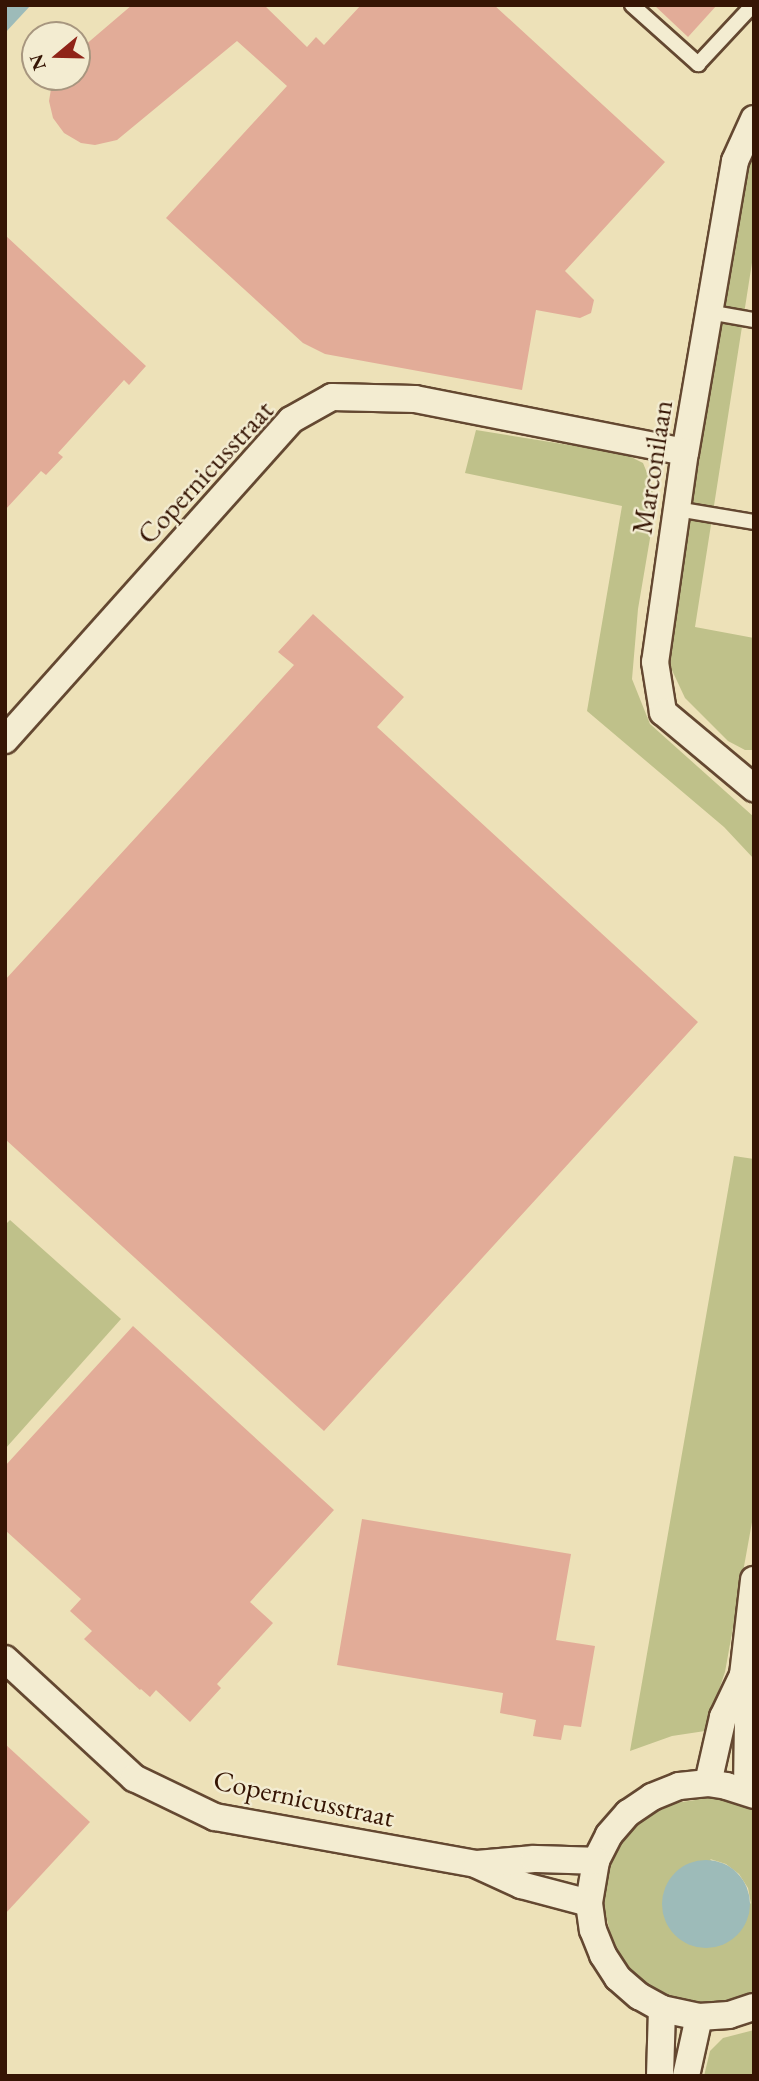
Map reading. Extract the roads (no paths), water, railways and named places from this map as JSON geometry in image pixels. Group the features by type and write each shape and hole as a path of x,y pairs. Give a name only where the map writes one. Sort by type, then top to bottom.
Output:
{"street":[{"name":"Marconilaan","path":"754,119 735,161 685,452 656,662 663,712 754,788"},
{"name":"Copernicusstraat","path":"5,740 291,420 332,397 415,399 685,452"},
{"path":"754,1580 743,1675 748,1721 750,1793 708,1783 679,1786 652,1797 628,1813 609,1835 596,1861 589,1903 593,1930 611,1967 639,1996 662,2009 699,2017 729,2015 754,2007"},
{"name":"Copernicusstraat","path":"5,1659 134,1778 215,1817 475,1864 521,1885 589,1903"},
{"path":"708,1783 723,1717 743,1675"},
{"name":"Copernicusstraat","path":"475,1864 534,1859 596,1861"},
{"path":"660,2076 662,2009"},
{"path":"686,2076 699,2017"}],"lane":[{"path":"632,5 698,64 751,11"},
{"path":"709,312 754,320"},
{"path":"677,509 754,522"}],"water":[{"path":"5,5 31,5 5,33"},
{"path":"697,1860 715,1860 731,1867 743,1879 750,1895 750,1913 743,1929 731,1941 715,1948 697,1948 681,1941 669,1929 662,1913 662,1895 669,1879 681,1867"}]}
